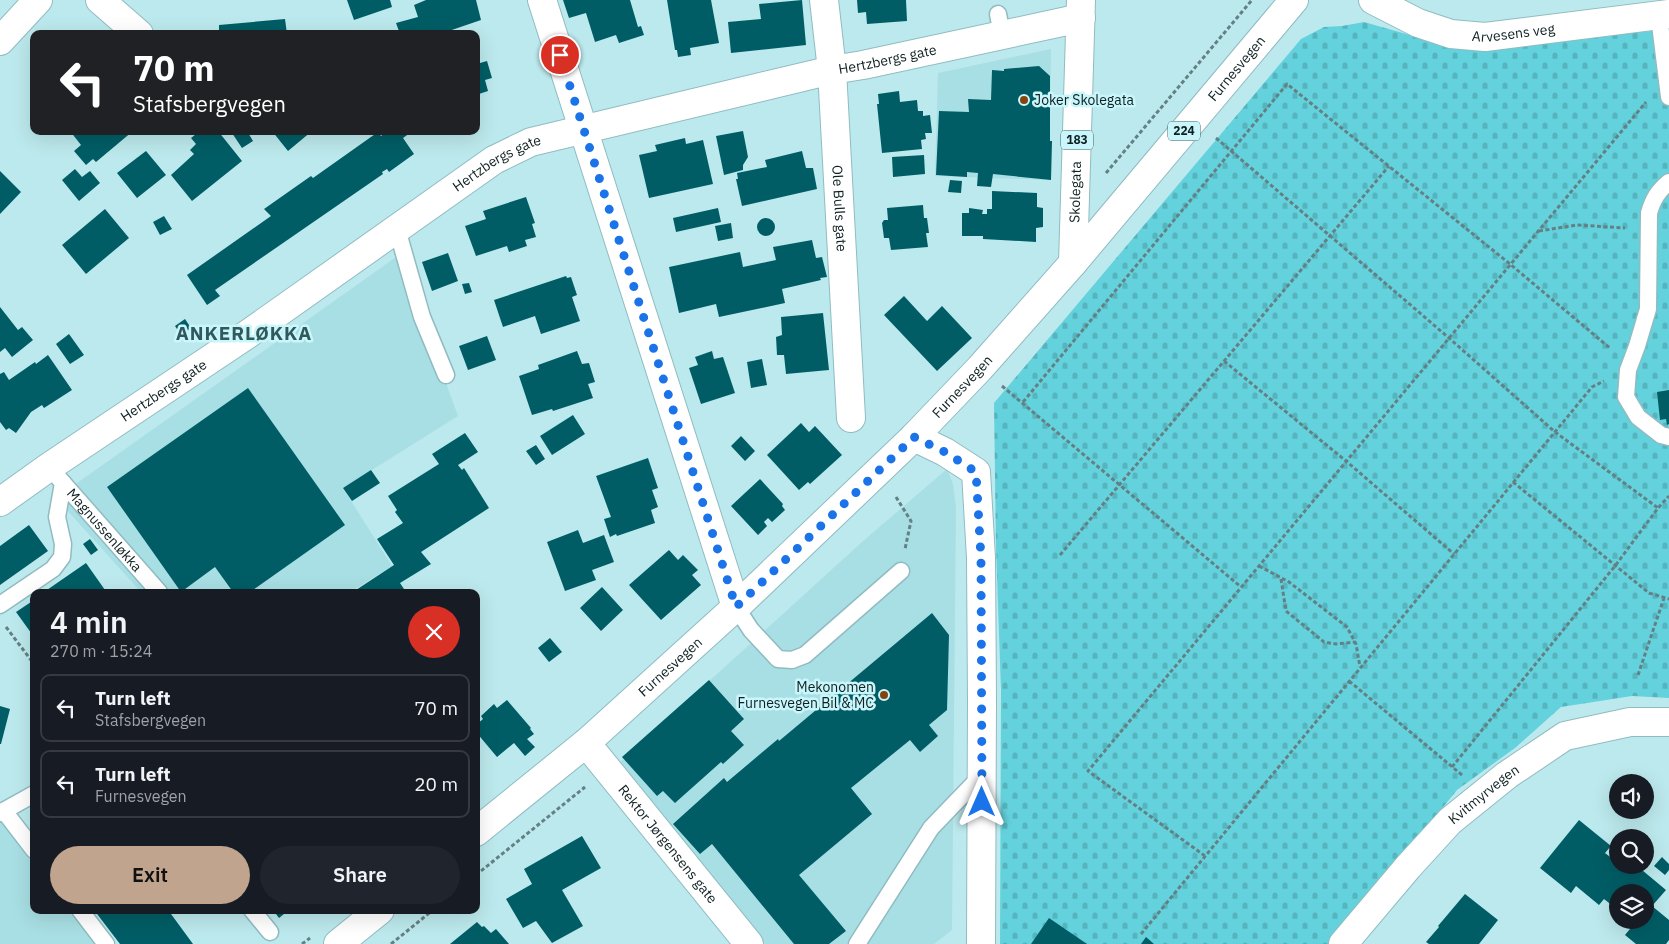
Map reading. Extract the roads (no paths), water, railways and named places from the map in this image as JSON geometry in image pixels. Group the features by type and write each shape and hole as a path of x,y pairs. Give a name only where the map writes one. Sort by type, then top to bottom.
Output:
{"street":[{"path":"0,41 38,0"},
{"path":"100,0 134,30"},
{"path":"542,0 736,607"},
{"name":"Ole Bulls gate","path":"824,0 832,70 851,418"},
{"name":"Furnesvegen","path":"480,829 586,743 736,607 914,437 980,368 1073,263 1294,0"},
{"name":"Arvesens veg","path":"1373,0 1418,23 1451,34 1485,37 1662,10"},
{"name":"Hertzbergs gate","path":"0,502 56,475 248,334 494,160 531,142 832,70 863,65 1000,25 1081,9"},
{"name":"Skolegata","path":"1073,263 1081,9"},
{"path":"914,437 945,452 976,472 981,558 981,935"},
{"name":"Kvitmyrvegen","path":"1343,944 1408,867 1444,828 1507,775 1565,736 1630,722 1669,722"},
{"name":"Rektor Jørgensens gate","path":"586,743 749,944"},
{"path":"338,944 375,914"}],"lane":[{"path":"1662,10 1668,90"},
{"path":"1669,182 1661,188 1653,199 1649,213 1648,309 1628,370 1626,396 1638,417 1661,435 1669,437"},
{"path":"396,229 422,317 446,375"},
{"path":"0,605 53,568 62,557 63,544 57,517 56,475"},
{"name":"Magnussenløkka","path":"56,475 156,589"},
{"path":"736,607 751,630 778,659 792,660 805,655 901,571"},
{"path":"858,944 931,828 982,775"},
{"path":"30,796 2,812 30,845"},
{"path":"83,914 106,944"},
{"path":"255,914 270,932"}],"place":[{"name":"Joker Skolegata","path":"1024,100"},
{"name":"Mekonomen Furnesvegen Bil & MC","path":"884,695"}],"district":[{"name":"ANKERLØKKA","path":"244,333"}]}
